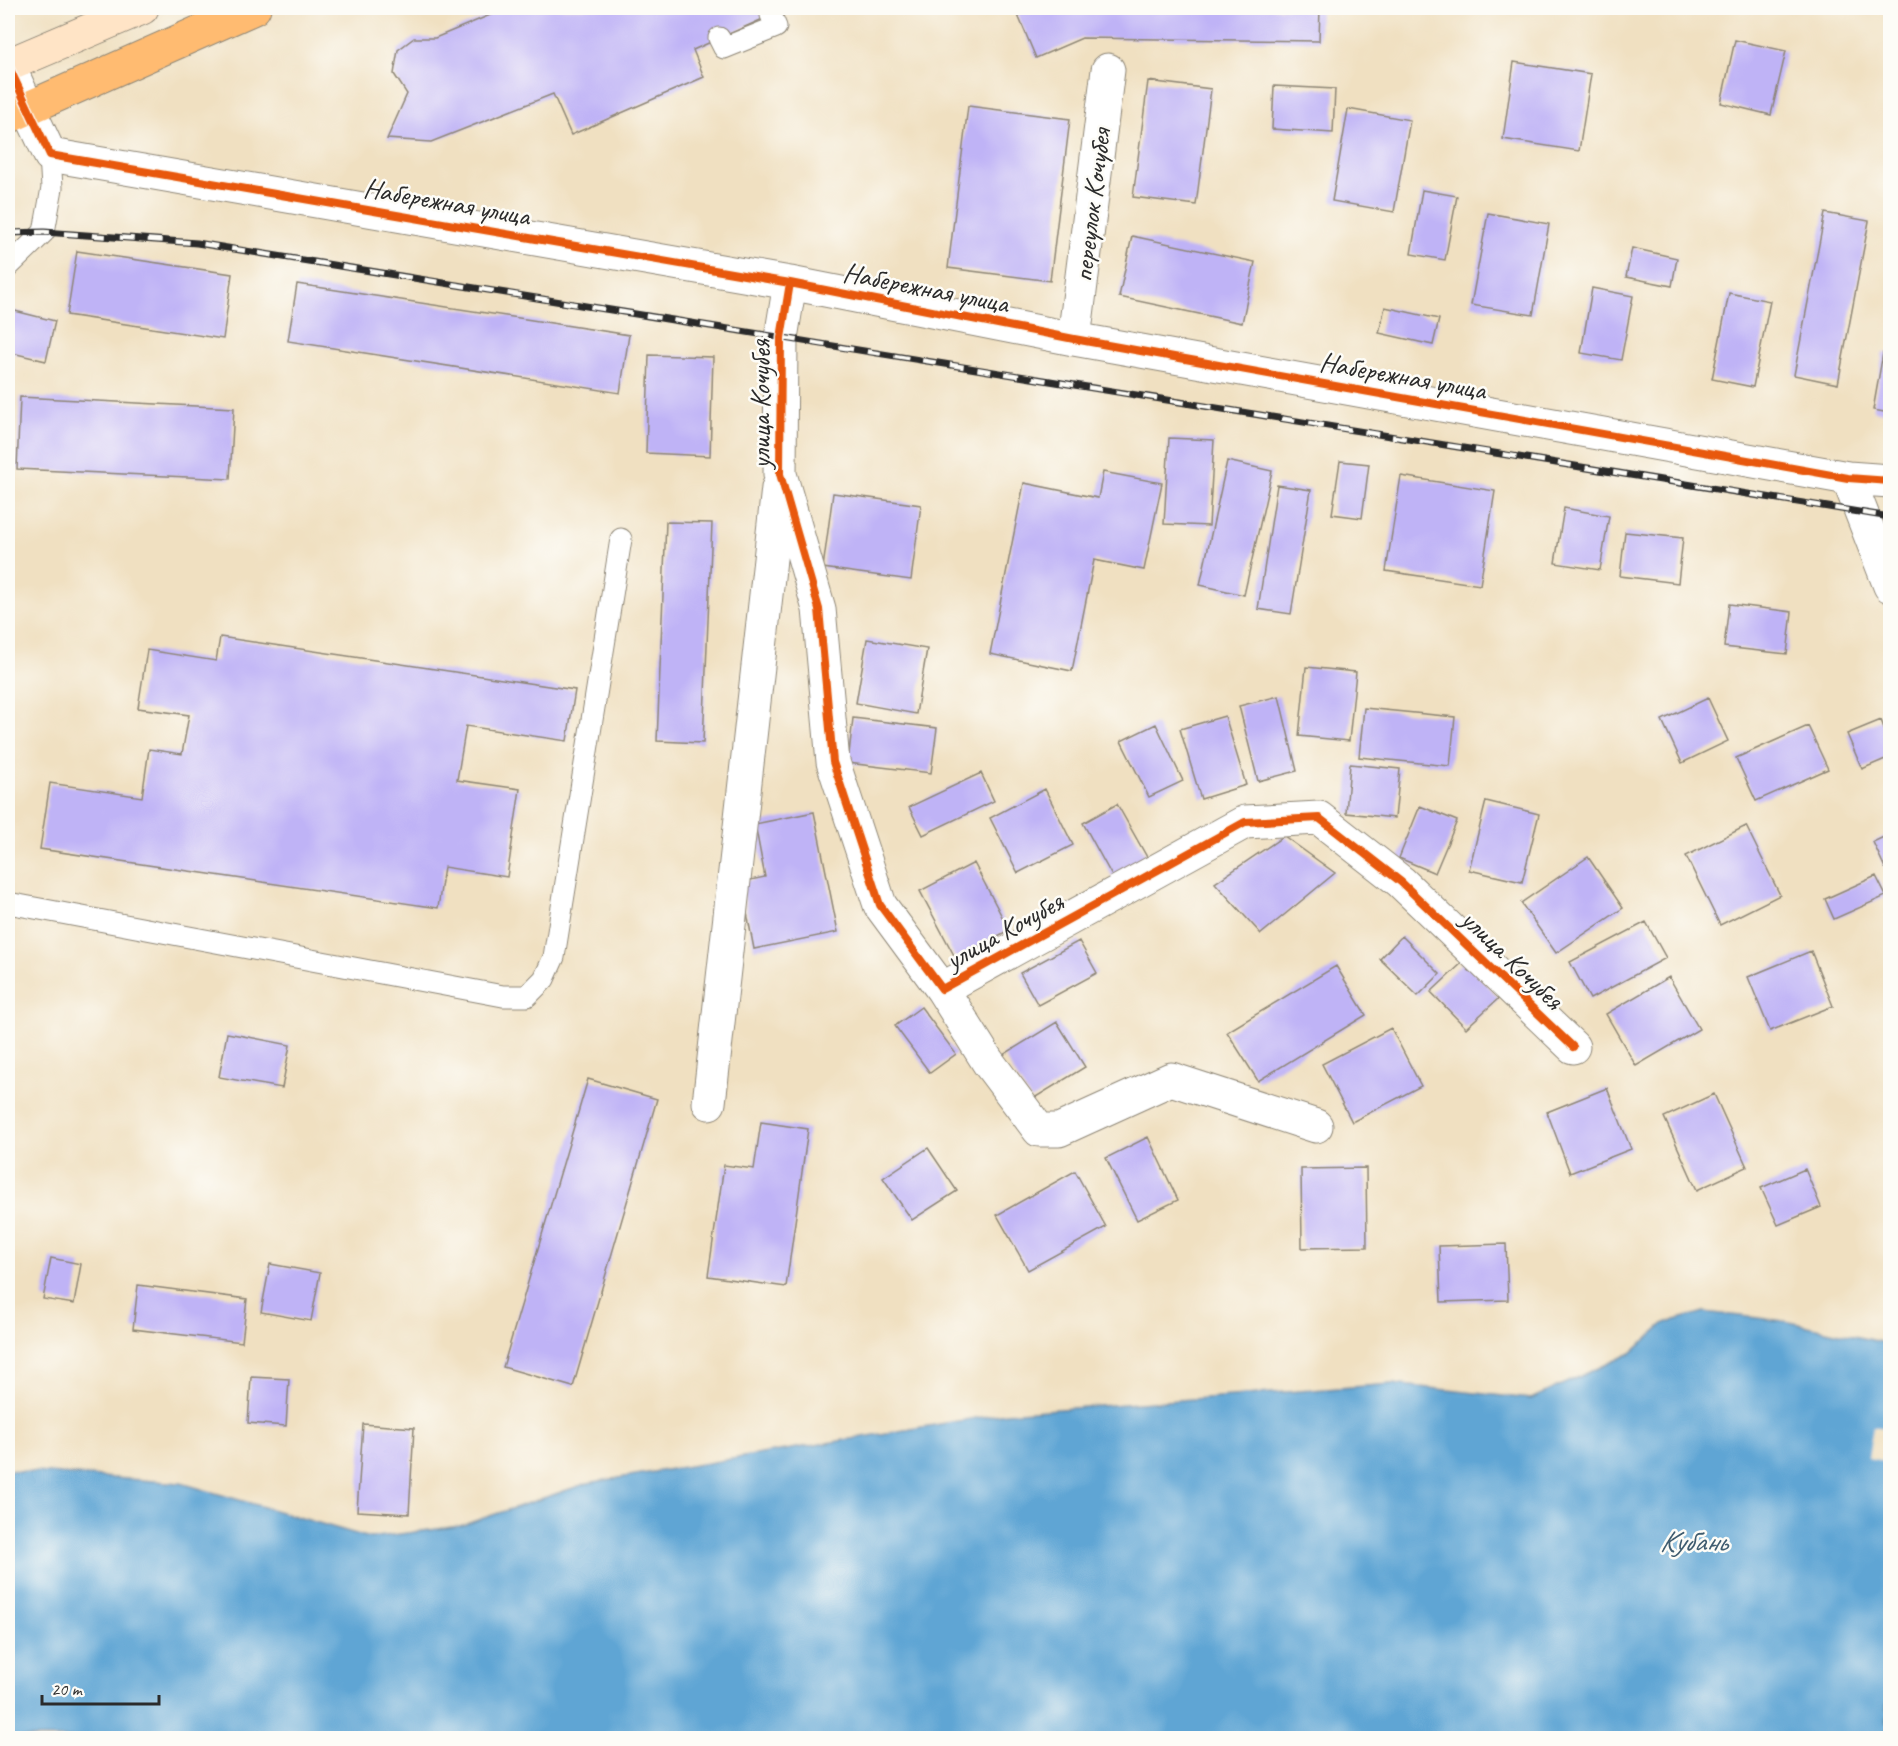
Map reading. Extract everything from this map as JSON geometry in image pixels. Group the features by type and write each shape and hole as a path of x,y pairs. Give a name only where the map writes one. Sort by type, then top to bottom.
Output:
{"main road":[{"path":"8,65 142,8"},
{"path":"17,113 255,8"}],"street":[{"path":"8,65 17,113 50,155"},
{"name":"переулок Кочубея","path":"1074,339 1108,70"},
{"name":"Набережная улица","path":"50,155 790,283 1074,339 1848,478 1890,481"},
{"name":"улица Кочубея","path":"709,1103 780,474 781,338 790,283"},
{"name":"улица Кочубея","path":"780,474 819,609 833,762 880,905 942,989 1245,822 1319,818 1401,882 1573,1047"},
{"path":"1848,478 1883,550 1890,586"},
{"path":"942,989 988,1062 1039,1130 1059,1130 1171,1079 1316,1126"}],"lane":[{"path":"719,38 724,48 776,27 771,15"},
{"path":"8,267 44,231 52,188 50,155"},
{"path":"8,903 503,996 527,996 544,979 554,957 621,539"}],"water":[{"name":"Кубань","path":"1704,1312 1785,1321 1890,1344 1890,1738 8,1738 8,1470 181,1483 370,1538 460,1526 588,1483 1006,1413 1392,1384 1531,1399 1631,1353 1665,1323"}],"pier":[{"path":"1873,1426 1890,1429 1890,1469 1889,1462 1868,1458"}],"building":[{"path":"8,8 21,8 8,13"},
{"path":"507,8 782,8 783,10 693,50 704,77 571,135 553,94 431,142 387,139 407,94 394,74 398,50 414,38 435,38"},
{"path":"1015,8 1320,8 1319,41 1082,38 1036,58"},
{"path":"1735,40 1786,51 1771,115 1721,103"},
{"path":"1514,62 1591,74 1579,151 1503,139"},
{"path":"1148,81 1211,89 1196,205 1133,197"},
{"path":"1274,86 1335,89 1333,133 1272,129"},
{"path":"968,106 1070,119 1050,281 948,268"},
{"path":"1348,109 1410,120 1394,212 1332,201"},
{"path":"1422,190 1457,196 1445,260 1411,254"},
{"path":"1488,213 1549,224 1533,315 1471,305"},
{"path":"1825,213 1869,221 1838,384 1794,375"},
{"path":"1132,236 1255,262 1242,323 1119,297"},
{"path":"1632,248 1677,258 1672,286 1626,277"},
{"path":"77,251 232,274 223,339 67,315"},
{"path":"297,284 629,335 620,393 288,341"},
{"path":"1592,288 1633,296 1621,360 1581,353"},
{"path":"1729,293 1770,301 1753,387 1712,379"},
{"path":"1385,307 1439,319 1433,345 1379,333"},
{"path":"11,310 55,321 46,361 8,352 8,326"},
{"path":"1883,353 1890,354 1890,413 1873,410"},
{"path":"649,355 713,357 710,456 646,453"},
{"path":"20,397 234,408 230,479 17,469"},
{"path":"1169,438 1214,440 1209,526 1164,524"},
{"path":"1227,461 1272,471 1244,595 1200,585"},
{"path":"1340,461 1369,464 1362,518 1332,514"},
{"path":"1103,472 1162,483 1144,570 1094,560 1072,671 990,654 1024,483 1098,498"},
{"path":"1401,476 1495,491 1480,585 1386,571"},
{"path":"1277,485 1311,490 1291,614 1258,609"},
{"path":"833,493 921,505 911,580 823,568"},
{"path":"1564,508 1609,516 1600,570 1555,563"},
{"path":"666,522 712,523 703,743 657,741"},
{"path":"1625,532 1683,538 1678,583 1620,576"},
{"path":"1729,604 1792,612 1787,654 1724,647"},
{"path":"220,637 575,690 567,741 466,726 457,780 520,789 507,877 444,867 438,908 40,849 50,783 142,797 149,749 182,754 189,715 138,708 147,650 216,661"},
{"path":"867,639 927,649 916,714 856,703"},
{"path":"1306,667 1356,672 1349,741 1299,736"},
{"path":"1279,696 1297,771 1258,781 1239,706"},
{"path":"1708,698 1728,741 1682,763 1662,720"},
{"path":"1364,708 1455,717 1450,766 1359,757"},
{"path":"1225,716 1246,785 1201,799 1180,729"},
{"path":"853,718 937,728 931,773 848,763"},
{"path":"1881,720 1890,744 1890,757 1862,769 1847,734"},
{"path":"1156,724 1183,781 1149,797 1121,741"},
{"path":"1808,726 1828,769 1756,801 1736,758"},
{"path":"1350,764 1400,769 1395,818 1346,813"},
{"path":"981,773 994,801 923,835 909,807"},
{"path":"1045,789 1073,845 1018,873 990,818"},
{"path":"1486,801 1539,814 1522,882 1469,870"},
{"path":"1117,804 1148,859 1113,878 1083,823"},
{"path":"1420,806 1457,821 1435,873 1399,858"},
{"path":"814,812 838,932 754,949 741,882 765,877 755,824"},
{"path":"1746,826 1780,895 1720,925 1686,856"},
{"path":"1890,834 1890,865 1885,868 1873,842"},
{"path":"1284,836 1335,873 1261,934 1215,883"},
{"path":"1588,857 1623,908 1556,953 1521,903"},
{"path":"974,863 1009,930 956,959 920,891"},
{"path":"1876,876 1886,896 1834,919 1825,899"},
{"path":"1646,922 1666,958 1590,999 1570,962"},
{"path":"1402,936 1440,974 1418,996 1380,959"},
{"path":"1079,941 1097,973 1038,1005 1020,973"},
{"path":"1811,951 1833,1006 1770,1031 1748,977"},
{"path":"1464,961 1499,998 1466,1028 1431,992"},
{"path":"1336,966 1366,1015 1258,1081 1227,1032"},
{"path":"1669,977 1699,1029 1636,1066 1606,1014"},
{"path":"921,1007 956,1054 930,1073 895,1026"},
{"path":"1057,1022 1085,1067 1031,1100 1003,1055"},
{"path":"1391,1028 1421,1086 1352,1122 1322,1064"},
{"path":"227,1033 290,1045 282,1088 219,1077"},
{"path":"588,1079 657,1099 573,1387 503,1367"},
{"path":"1607,1088 1631,1149 1570,1173 1547,1112"},
{"path":"1714,1094 1747,1167 1697,1190 1664,1117"},
{"path":"761,1122 808,1129 786,1287 708,1276 724,1165 754,1169"},
{"path":"1148,1137 1178,1200 1137,1220 1106,1158"},
{"path":"928,1148 957,1191 912,1220 883,1178"},
{"path":"1366,1168 1367,1247 1302,1248 1301,1169"},
{"path":"1805,1169 1821,1207 1778,1225 1761,1188"},
{"path":"1075,1171 1106,1227 1028,1270 997,1215"},
{"path":"1506,1244 1508,1300 1441,1302 1439,1246"},
{"path":"51,1258 81,1264 74,1304 43,1299"},
{"path":"270,1264 320,1273 311,1321 261,1312"},
{"path":"138,1285 247,1299 242,1342 133,1329"},
{"path":"251,1377 289,1379 286,1426 248,1423"},
{"path":"363,1424 414,1428 409,1514 357,1511"}],"ferry route":[{"path":"1885,1738 1890,1633"}],"railway":[{"path":"8,233 44,232 197,243 1890,517"}],"cycle path":[{"path":"8,65 50,155 790,283 1074,339 1848,478 1890,481"},
{"path":"790,283 781,338 780,474 819,609 833,762 880,905 942,989 1245,822 1319,818 1401,882 1573,1047"}]}
